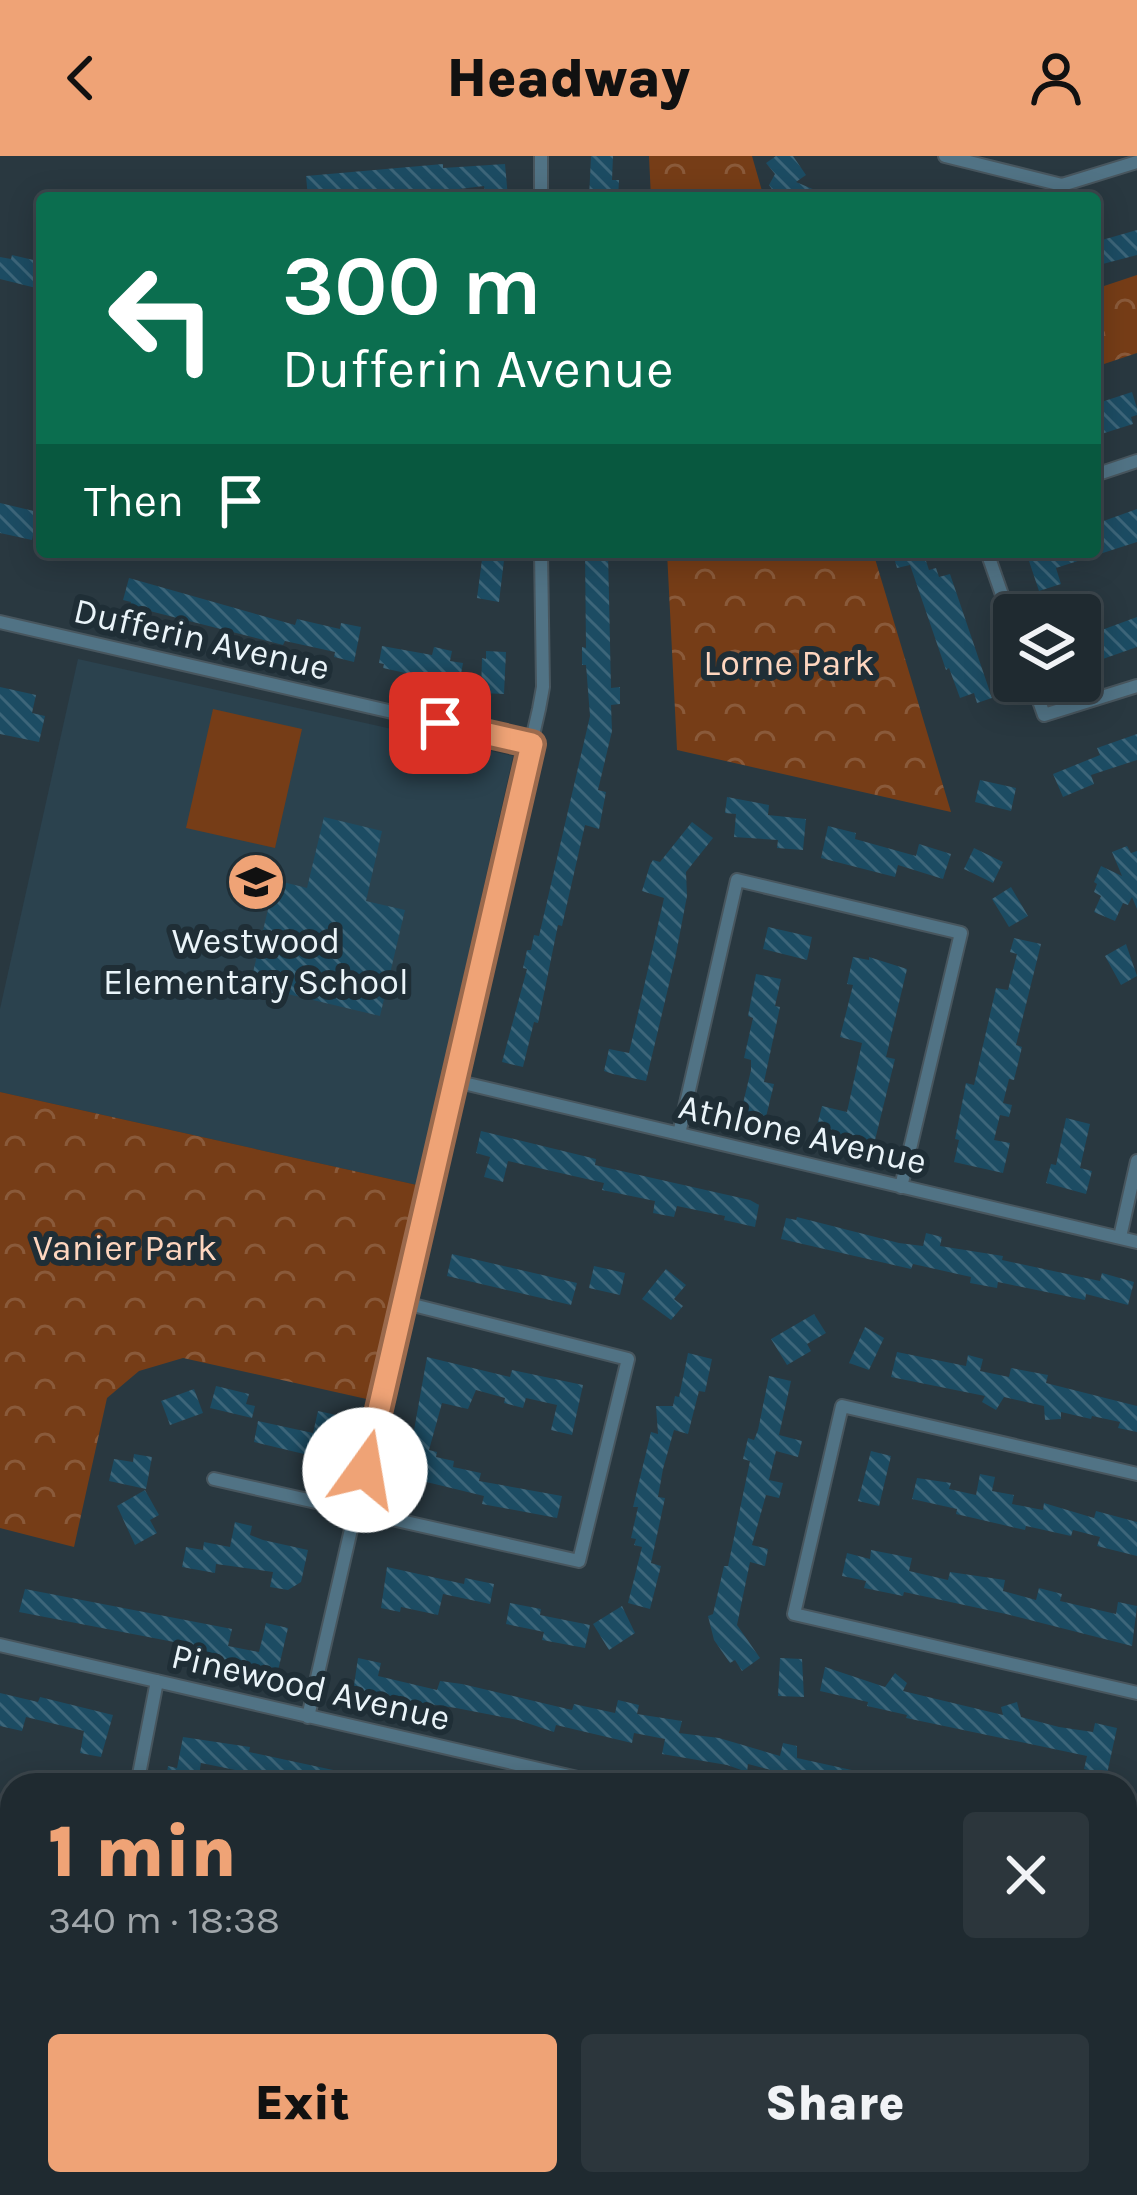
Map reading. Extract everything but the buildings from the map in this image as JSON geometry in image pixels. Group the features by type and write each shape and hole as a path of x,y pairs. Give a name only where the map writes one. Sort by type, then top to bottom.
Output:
{"street":[{"path":"541,156 541,192"},
{"path":"945,156 1062,185 1137,162"},
{"path":"1101,473 1137,461"},
{"path":"308,1717 532,744 543,687 541,558"},
{"path":"989,558 1002,594"},
{"name":"Dufferin Avenue","path":"0,622 532,744"},
{"path":"1101,697 1137,686"},
{"path":"1039,702 1043,715 1085,702"},
{"path":"679,1134 736,880 961,933 901,1186"},
{"name":"Athlone Avenue","path":"455,1081 1137,1241"},
{"path":"1120,1237 1137,1161"},
{"path":"214,1479 579,1562 628,1359 405,1304"},
{"path":"1137,1474 842,1406 794,1614 1137,1693"},
{"name":"Pinewood Avenue","path":"0,1646 555,1773"},
{"path":"139,1773 158,1681"}],"shaded area":[{"name":"Westwood Elementary School","path":"78,659 513,756 417,1185 0,1092 0,1009"}],"green space":[{"path":"649,156 752,156 762,192 651,192"},
{"path":"1137,275 1137,353 1101,365 1101,287"},
{"name":"Lorne Park","path":"667,558 875,558 951,812 677,750"},
{"path":"213,709 302,729 275,848 186,828"},
{"name":"Vanier Park","path":"0,1092 417,1185 371,1400 183,1358 139,1371 107,1398 74,1547 0,1528"}],"place":[{"name":"Westwood Elementary School","path":"256,882"}],"route":[{"path":"365,1470 532,744 440,723"}]}
